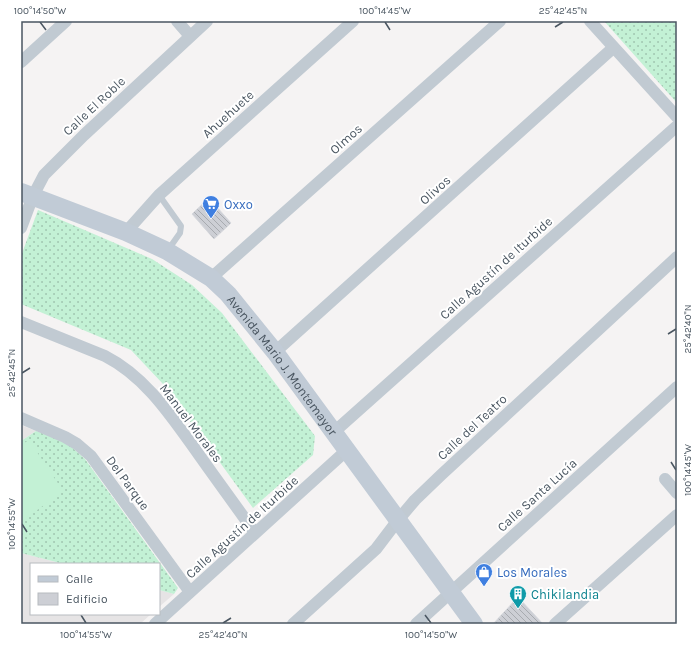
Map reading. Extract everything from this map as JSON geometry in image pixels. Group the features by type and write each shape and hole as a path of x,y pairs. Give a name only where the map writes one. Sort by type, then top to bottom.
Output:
{"main road":[{"name":"Avenida Mario J. Montemayor","path":"27,194 126,232 167,251 211,278 228,294 275,352 474,624"}],"street":[{"path":"21,62 66,21"},
{"path":"176,21 190,36"},
{"name":"Calle El Roble","path":"21,228 27,194 44,175 60,158 207,21"},
{"name":"Ahuehuete","path":"126,232 159,195 353,21"},
{"name":"Olmos","path":"211,278 500,21"},
{"path":"590,21 677,117"},
{"name":"Olivos","path":"275,352 614,48"},
{"name":"Calle Agustín de Iturbide","path":"334,432 677,126"},
{"name":"Calle del Teatro","path":"293,624 376,549 415,500 441,475 677,257"},
{"name":"Manuel Morales","path":"21,322 106,356 117,362 144,384 167,411 255,533"},
{"name":"Calle Santa Lucía","path":"416,624 677,388"},
{"name":"Del Parque","path":"21,418 65,437 77,444 91,456 190,592"},
{"name":"Calle Agustín de Iturbide","path":"155,624 347,450"},
{"path":"665,479 677,493"},
{"path":"555,624 677,515"}],"lane":[{"path":"159,195 181,226 180,233 167,251"}],"shaded area":[{"path":"21,425 36,431 21,441"},
{"path":"21,553 60,563 30,563 30,615 150,615 140,624 21,624"},
{"path":"160,590 174,594 160,606"}],"green space":[{"path":"604,21 677,21 677,103"},
{"path":"38,210 152,259 192,285 222,313 315,436 313,455 253,508 163,384 131,350 21,304 21,256"},
{"path":"36,431 65,441 85,459 160,563 60,563 21,553 21,441"},
{"path":"29,440 63,491 21,522 21,445"},
{"path":"160,563 178,588 174,594 160,590"}],"building":[{"name":"Oxxo","path":"209,198 231,223 214,239 192,214"},
{"name":"Chikilandia","path":"518,597 543,624 493,624"}],"place":[{"name":"Oxxo","path":"211,219"},
{"name":"Los Morales","path":"484,587"},
{"name":"Chikilandia","path":"518,609"}]}
